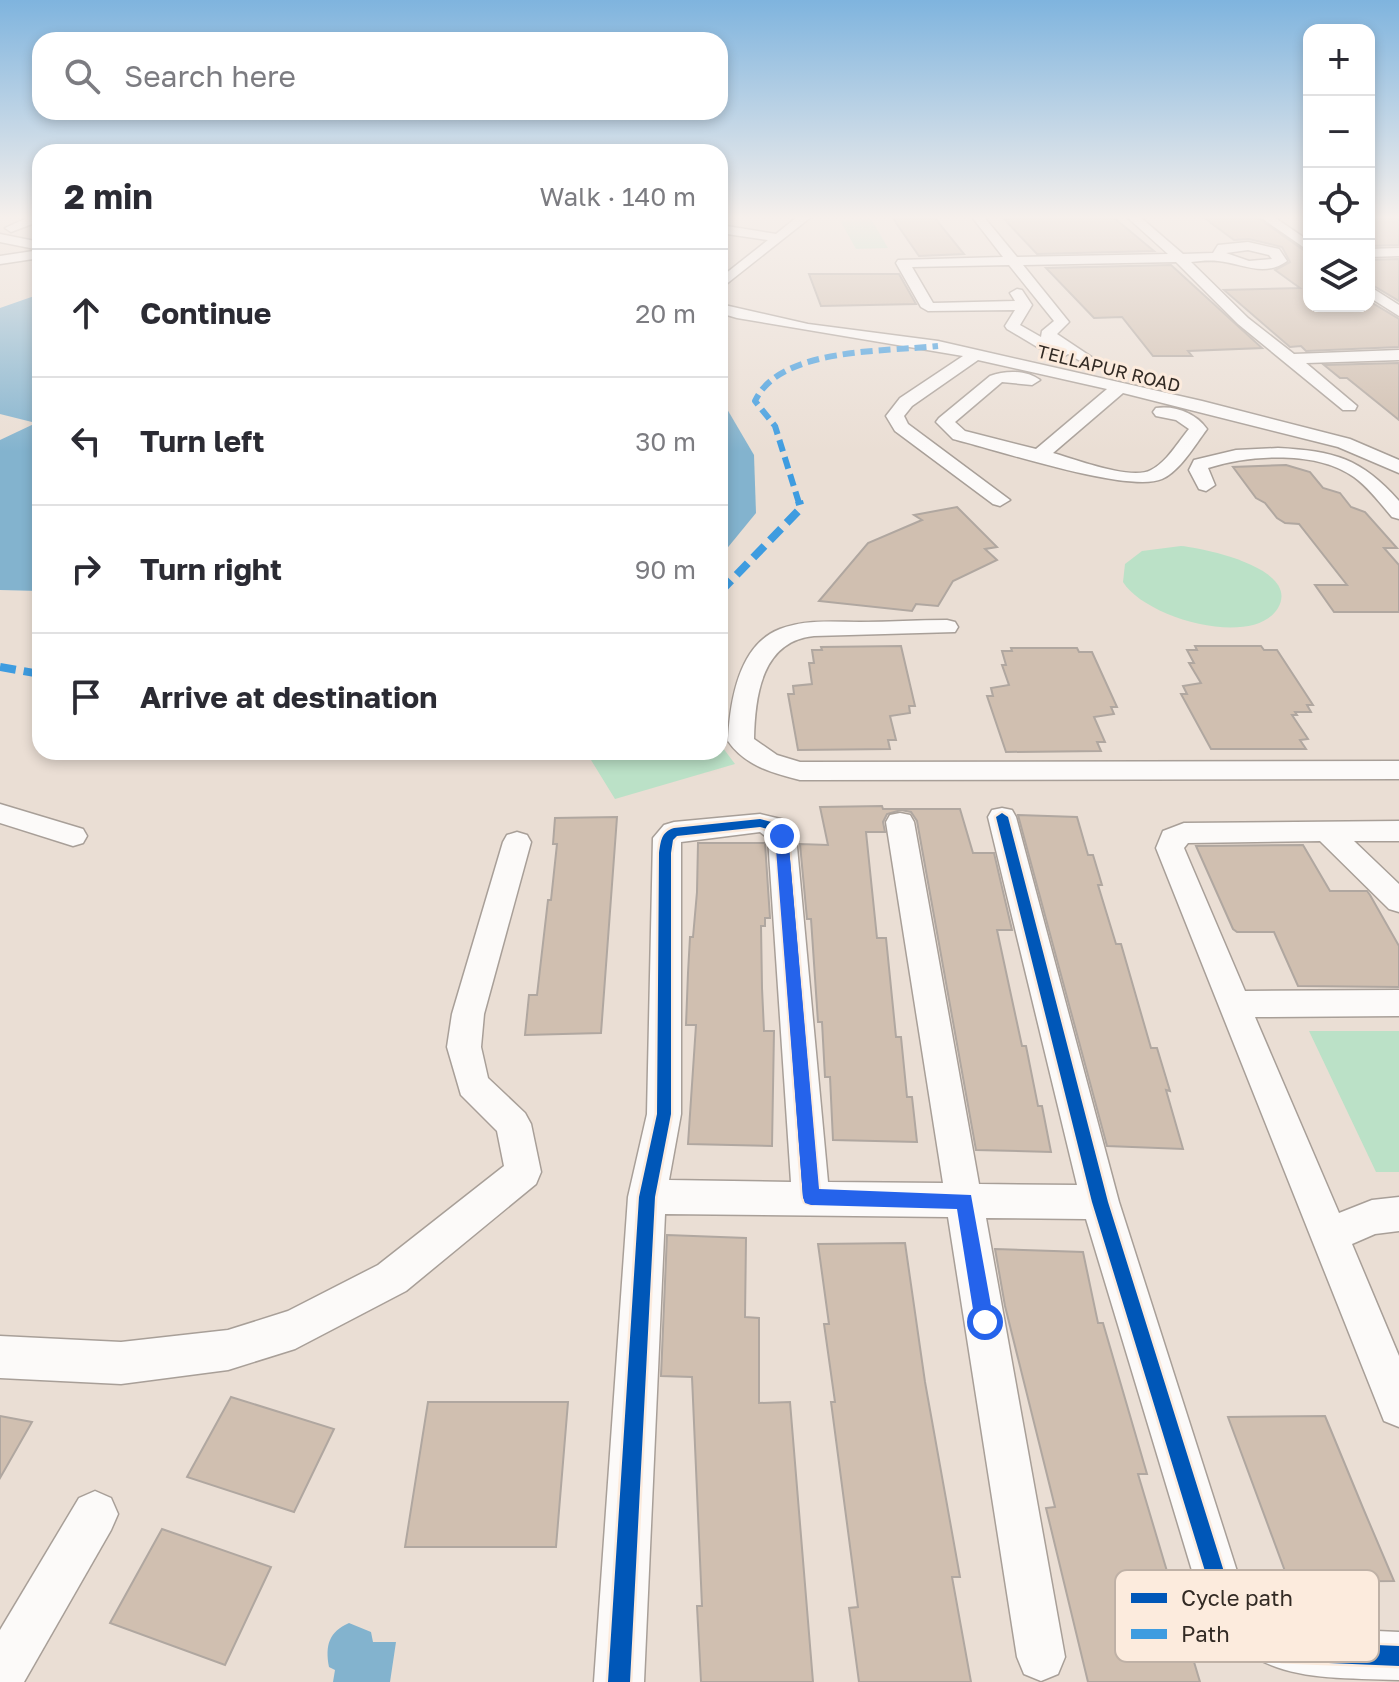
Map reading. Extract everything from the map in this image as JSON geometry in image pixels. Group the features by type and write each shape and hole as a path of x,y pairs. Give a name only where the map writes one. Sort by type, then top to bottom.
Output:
{"street":[{"path":"730,295 816,317 967,335"},
{"path":"921,295 928,307 1025,305"},
{"path":"1018,295 1025,305"},
{"path":"1040,295 1062,322 1047,334 1108,377 1194,422 1198,429 1157,475 1146,479 959,435 945,422 996,379 1005,376 1108,377"},
{"path":"1217,295 1243,321 1349,406"},
{"path":"1376,295 1399,312"},
{"path":"1025,305 1012,326 1061,354"},
{"path":"728,311 808,328 938,346 1108,377 1344,443 1399,467"},
{"name":"TELLAPUR ROAD","path":"1007,343 1061,354 1108,377 1313,419 1399,449"},
{"path":"975,355 906,402 895,416 901,427 1000,500"},
{"path":"1294,359 1399,355"},
{"path":"1040,455 1108,377"},
{"path":"1206,485 1198,470 1201,464 1211,460 1237,455 1312,457 1355,470 1399,513"},
{"path":"947,627 821,629 786,634 770,645 757,663 741,717 741,741 753,754 773,766 800,771 1399,770"},
{"path":"0,813 73,836"},
{"path":"1002,817 1100,1202 1214,1570"},
{"path":"900,822 1041,1657"},
{"path":"619,1682 647,1197 664,1114 667,838 674,832 760,823 775,827 782,836 811,1197"},
{"path":"1326,831 1399,901"},
{"path":"1399,831 1184,833 1173,838 1170,848 1399,1406"},
{"path":"0,1357 121,1363 228,1350 295,1329 392,1278 523,1172 513,1124 473,1085 464,1047 468,1014 517,842"},
{"path":"1233,1004 1399,1003"},
{"path":"647,1197 1100,1202"},
{"path":"1329,1236 1372,1217 1399,1214"},
{"path":"0,1677 95,1514"},
{"path":"1379,1655 1399,1656"}],"green space":[{"path":"1181,546 1227,556 1263,571 1276,582 1281,594 1278,608 1265,620 1246,626 1199,624 1153,607 1123,582 1125,564 1142,551"},
{"path":"728,755 735,764 615,799 591,760 728,760"},
{"path":"1309,1031 1399,1031 1399,1172 1376,1172"}],"water":[{"path":"32,297 32,422 0,414 0,308"},
{"path":"728,411 754,455 756,513 728,547"},
{"path":"32,425 32,591 0,590 0,440"},
{"path":"349,1623 371,1632 373,1642 396,1642 390,1682 333,1682 335,1670 329,1667 328,1646 333,1635"}],"building":[{"path":"817,295 911,295 916,304 821,306"},
{"path":"1072,295 1204,295 1262,348 1188,351 1192,356 1153,356 1122,317 1094,318"},
{"path":"1230,295 1303,295 1303,312 1375,312 1375,305 1399,319 1399,347 1306,351 1301,346 1290,347"},
{"path":"1399,363 1399,420 1347,378 1340,378 1324,365"},
{"path":"1286,465 1310,472 1323,488 1340,493 1351,507 1365,512 1397,548 1384,548 1399,565 1399,612 1334,612 1315,585 1347,585 1299,524 1285,523 1277,518 1265,503 1256,498 1233,467"},
{"path":"957,507 997,547 985,549 997,560 953,581 938,606 916,604 912,611 819,601 868,543 922,520 914,515"},
{"path":"901,646 915,706 909,706 910,713 890,716 896,740 888,740 890,749 798,750 788,694 794,694 793,686 812,684 809,663 814,663 812,650 822,650 821,647"},
{"path":"1195,646 1261,646 1264,650 1277,650 1313,705 1307,705 1311,712 1295,712 1297,715 1292,715 1308,739 1300,740 1306,749 1211,749 1181,694 1187,694 1183,686 1201,683 1189,663 1194,663 1187,650 1197,650"},
{"path":"1011,648 1077,648 1079,652 1092,652 1117,707 1111,707 1114,714 1094,717 1105,742 1097,742 1101,751 1006,752 987,696 993,696 991,688 1009,685 1002,665 1006,665 1002,651 1012,651"},
{"path":"882,806 883,809 960,809 973,853 994,853 1012,930 997,930 1022,1046 1026,1046 1051,1152 976,1150 917,821 911,812 901,810 887,814 883,822 885,832 866,832 877,938 886,938 896,1037 901,1037 907,1097 912,1097 917,1142 833,1140 830,1077 825,1077 811,919 807,919 800,844 828,845 820,807"},
{"path":"1018,815 1077,817 1088,855 1093,855 1102,885 1098,885 1116,944 1121,944 1151,1048 1157,1048 1183,1149 1107,1146"},
{"path":"617,817 601,1033 525,1035 529,995 537,995 548,900 551,900 557,844 553,844 555,818"},
{"path":"698,843 765,843 770,918 765,918 765,926 761,926 762,988 764,1031 774,1031 772,1146 688,1144 696,1025 686,1025"},
{"path":"1303,845 1330,891 1367,891 1370,895 1399,946 1399,987 1298,986 1274,932 1237,932 1233,929 1196,846"},
{"path":"667,1235 746,1238 745,1317 759,1318 759,1403 790,1402 813,1682 701,1682 697,1606 702,1606 692,1377 661,1376"},
{"path":"905,1243 925,1382 960,1577 952,1577 971,1682 859,1682 849,1608 858,1607 831,1402 835,1402 824,1324 829,1324 818,1244"},
{"path":"995,1249 1083,1252 1098,1323 1103,1323 1147,1474 1138,1474 1167,1570 1115,1570 1115,1662 1194,1662 1200,1682 1088,1682 1046,1508 1055,1507 1005,1306"},
{"path":"231,1397 334,1429 294,1512 187,1477"},
{"path":"428,1402 568,1402 556,1547 405,1547"},
{"path":"0,1416 32,1422 0,1478"},
{"path":"1325,1416 1394,1581 1379,1581 1379,1570 1285,1570 1228,1417"},
{"path":"162,1529 271,1567 225,1665 110,1623"}],"marked path":[{"path":"728,584 801,508 775,426 755,401 764,385 784,370 810,360 938,346"},
{"path":"0,667 32,673"}],"cycle path":[{"path":"1002,817 1100,1202 1214,1570"},
{"path":"619,1682 647,1197 664,1114 665,853 667,838 674,832 760,823 775,827 782,836 811,1197"},
{"path":"1379,1655 1399,1656"}],"route":[{"path":"782,836 811,1197 965,1201 985,1322"}]}
